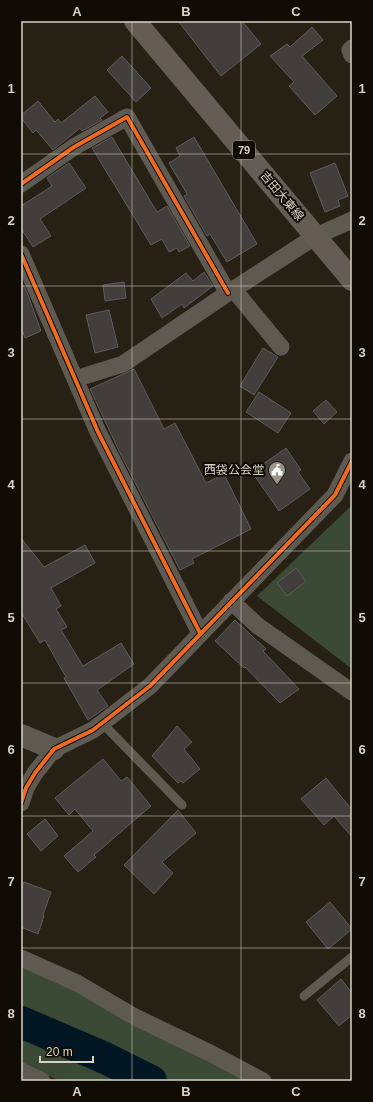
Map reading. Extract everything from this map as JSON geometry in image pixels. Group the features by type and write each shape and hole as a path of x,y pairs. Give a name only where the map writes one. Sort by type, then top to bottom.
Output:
{"main road":[{"name":"吉田大東線","path":"136,21 352,280"}],"street":[{"path":"352,48 350,50 352,55"},
{"path":"21,184 74,147 127,117 231,291 281,347"},
{"path":"76,379 124,364 231,291 316,236 352,220"},
{"path":"21,254 27,284 76,379 98,432 200,634"},
{"path":"21,803 26,788 35,772 54,748 93,730 150,686 334,495 352,461"},
{"path":"232,601 258,626 352,692"},
{"path":"21,735 54,748"},
{"path":"21,958 77,983 135,1016 263,1081"},
{"path":"21,1071 42,1081"}],"lane":[{"path":"102,723 182,805"},
{"path":"304,996 352,957"}],"green space":[{"path":"352,505 352,669 257,596"},
{"path":"21,960 264,1081 60,1081 21,1063"}],"building":[{"path":"178,21 242,21 261,44 221,76"},
{"path":"312,27 323,40 302,56 337,96 315,115 289,86 294,82 270,56 287,44 290,47"},
{"path":"122,56 151,88 136,102 107,70"},
{"path":"95,96 108,112 100,118 102,120 82,131 80,128 53,150 36,130 33,133 21,118 21,115 38,101 55,122 58,119 61,123"},
{"path":"112,137 157,212 167,206 190,246 179,252 177,248 169,252 162,239 151,245 92,148"},
{"path":"194,137 257,244 227,262 210,234 207,236 184,196 187,194 169,163 180,156 176,148"},
{"path":"69,163 86,188 40,219 51,236 33,247 21,228 21,206 52,186 47,178"},
{"path":"335,163 348,196 338,200 340,206 325,212 310,173"},
{"path":"204,272 213,286 184,308 182,304 162,318 151,299 186,273 193,281"},
{"path":"21,281 27,292 41,331 25,338 21,327"},
{"path":"124,282 126,298 105,301 103,285"},
{"path":"109,310 118,347 95,353 86,315"},
{"path":"263,348 278,357 254,395 240,386"},
{"path":"134,369 164,429 175,423 206,483 224,474 251,529 192,559 194,563 180,570 119,451 90,389"},
{"path":"259,392 291,413 278,433 246,412"},
{"path":"326,400 337,412 324,424 313,411"},
{"path":"286,448 301,470 298,472 310,489 279,511 252,472"},
{"path":"21,538 44,567 85,545 95,563 51,588 61,606 56,609 67,627 61,630 83,666 121,643 134,664 97,690 108,706 88,720 64,678 66,677 45,640 40,643 21,612"},
{"path":"296,568 306,581 287,596 277,583"},
{"path":"235,620 266,649 263,651 299,689 280,703 245,667 244,668 215,641"},
{"path":"177,726 192,742 184,749 200,769 183,783 181,781 178,783 152,756"},
{"path":"103,759 121,781 127,777 151,806 94,855 96,857 78,872 64,856 93,831 75,809 69,815 55,798"},
{"path":"326,778 352,810 352,837 334,816 324,825 301,799"},
{"path":"178,810 196,833 162,862 173,873 154,894 124,865"},
{"path":"45,819 58,836 41,851 27,834"},
{"path":"24,882 51,892 38,934 21,927 21,890"},
{"path":"330,902 352,929 328,949 306,922"},
{"path":"341,979 352,993 352,1015 339,1026 317,1000"}],"waterway":[{"path":"21,1022 105,1058 151,1081"}],"cycle path":[{"path":"21,184 74,147 127,117 228,293"},
{"path":"21,254 98,432 200,633"},
{"path":"21,803 26,788 35,773 54,749 93,730 150,686 335,495 352,461"}],"place":[{"name":"西袋公会堂","path":"277,485"}]}
